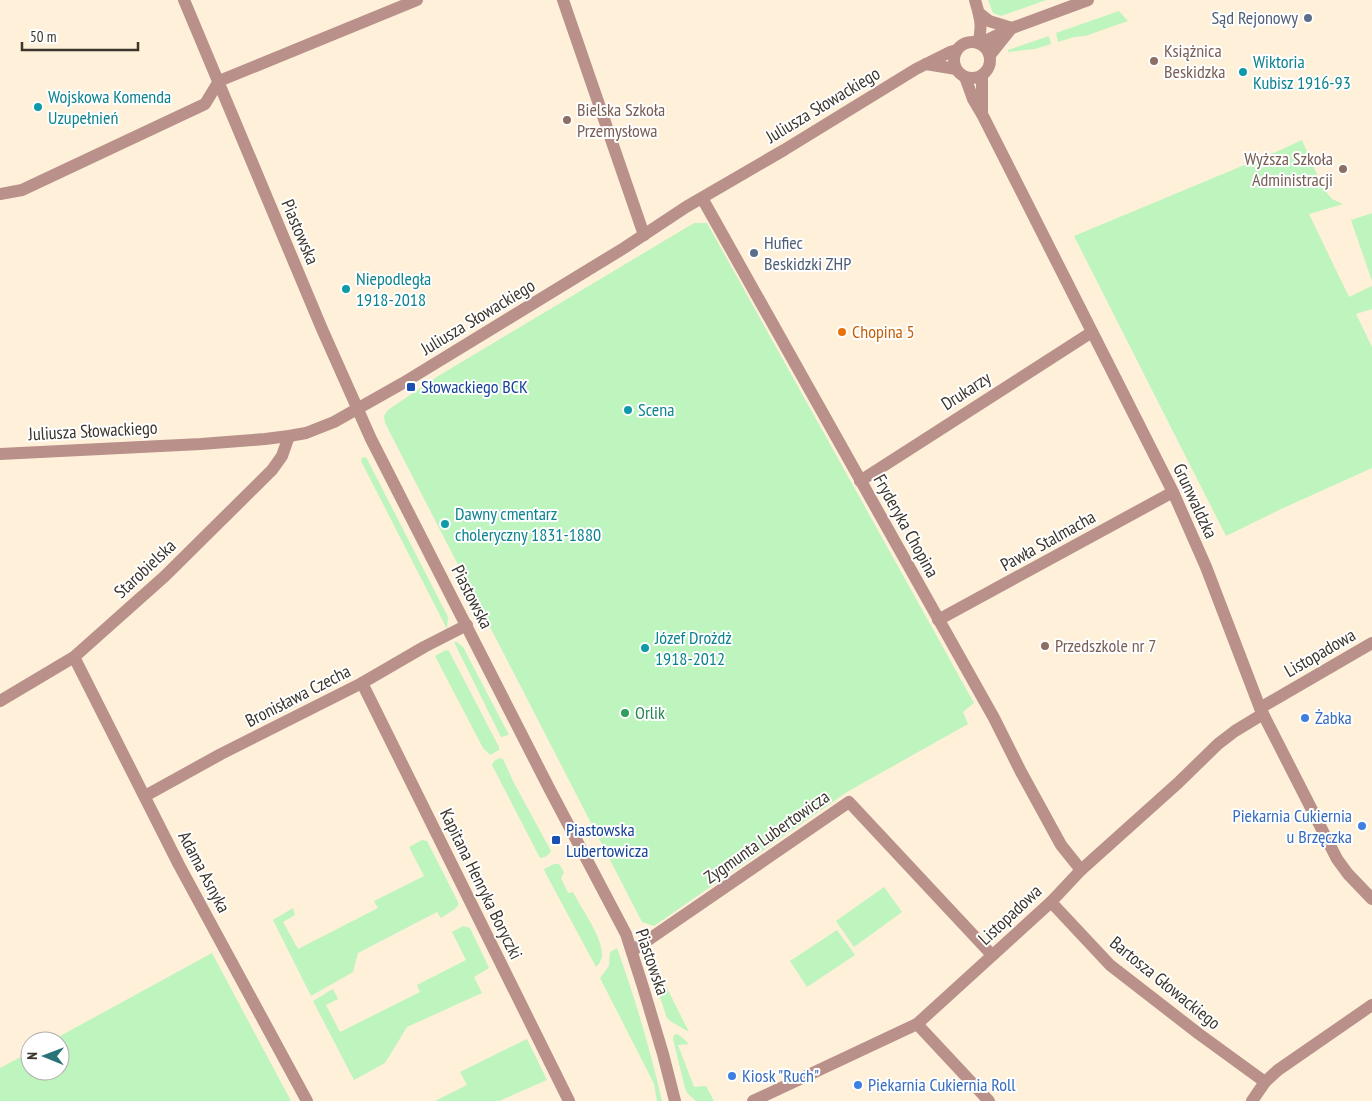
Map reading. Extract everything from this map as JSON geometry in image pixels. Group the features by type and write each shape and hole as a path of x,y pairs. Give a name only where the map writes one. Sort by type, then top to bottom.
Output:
{"street":[{"name":"Piastowska","path":"184,0 318,320 371,438 626,934 663,1054 675,1101"},
{"path":"0,194 22,190 205,104 218,81 417,0"},
{"path":"562,0 644,235"},
{"path":"926,64 976,78 987,72 990,66 984,48 981,32 982,24 975,0"},
{"path":"984,48 985,41 988,38 1088,0"},
{"path":"979,13 989,21 1012,28"},
{"path":"960,73 954,56 957,50 966,43 972,42 984,48"},
{"name":"Juliusza Słowackiego","path":"0,454 201,444 289,436 334,422 358,410 910,72 957,50"},
{"name":"Grunwaldzka","path":"960,73 1173,492 1206,566 1262,711 1337,858 1348,874 1372,899"},
{"name":"Grunwaldzka","path":"982,76 983,116"},
{"name":"Fryderyka Chopina","path":"702,198 994,718 1061,845 1081,870"},
{"name":"Drukarzy","path":"860,481 1092,332"},
{"name":"Starobielska","path":"0,701 74,657 165,576 272,470 282,456 289,436"},
{"name":"Pawła Stalmacha","path":"938,620 1173,492"},
{"name":"Bronisława Czecha","path":"145,796 221,754 362,683 467,625"},
{"name":"Listopadowa","path":"753,1101 917,1024 1218,744 1262,711 1372,643"},
{"name":"Adama Asnyka","path":"74,657 180,865 307,1101"},
{"name":"Kapitana Henryka Boryczki","path":"362,683 569,1101"},
{"name":"Zygmunta Lubertowicza","path":"632,951 849,802 992,955"},
{"name":"Bartosza Głowackiego","path":"1050,902 1110,966 1265,1082"},
{"path":"1252,1101 1265,1082 1278,1070 1372,1005"},
{"path":"917,1024 989,1101"}],"green space":[{"path":"988,0 1046,0 1001,16 993,13"},
{"path":"1119,11 1128,21 1085,36 1058,42 1056,33"},
{"path":"1049,36 1051,44 1035,49 1008,52 1008,50"},
{"path":"1302,140 1323,188 1332,199 1343,204 1309,214 1349,297 1372,286 1372,309 1356,314 1372,347 1372,468 1226,536 1074,236"},
{"path":"1372,213 1372,281 1351,220"},
{"path":"694,223 707,223 974,703 963,712 968,724 847,792 654,926 642,922 385,423 384,416 388,410 435,378"},
{"path":"366,457 448,617 447,629 361,461 362,458"},
{"path":"454,642 463,647 509,735 501,737"},
{"path":"446,650 449,651 499,747 499,750 490,755 483,748 435,656"},
{"path":"500,758 503,759 551,851 545,857 540,858 492,765 494,761"},
{"path":"422,840 427,841 459,904 441,918 437,912 358,953 353,972 311,996 273,920 293,908 295,915 283,922 298,949 378,908 374,901 424,876 409,847"},
{"path":"554,864 559,864 564,872 561,878 568,893 573,892 596,933 602,950 602,957 596,967 545,872 544,869"},
{"path":"884,887 902,912 854,947 836,921"},
{"path":"463,926 470,928 489,968 474,977 482,993 407,1027 385,1063 354,1080 313,1001 333,989 338,999 326,1005 340,1032 420,992 417,985 466,960 452,932"},
{"path":"837,930 855,955 807,987 790,961"},
{"path":"617,948 642,1024 662,1101 657,1101 654,1084 600,978 609,966 610,952"},
{"path":"647,948 689,1032 667,1018 646,956 645,951"},
{"path":"212,953 291,1101 0,1101 0,1068 20,1057 20,1081 70,1081 69,1031"},
{"path":"677,1034 689,1044 678,1045 694,1087 706,1086 714,1101 696,1101 687,1093 673,1039 674,1035"},
{"path":"527,1039 547,1080 499,1101 435,1101 467,1085 460,1072"}],"place":[{"name":"Sąd Rejonowy","path":"1308,18"},
{"name":"Książnica Beskidzka","path":"1154,61"},
{"name":"Wiktoria Kubisz 1916-93","path":"1243,72"},
{"name":"Wojskowa Komenda Uzupełnień","path":"38,107"},
{"name":"Bielska Szkoła Przemysłowa","path":"567,120"},
{"name":"Wyższa Szkoła Administracji","path":"1343,169"},
{"name":"Hufiec Beskidzki ZHP","path":"754,253"},
{"name":"Niepodległa 1918-2018","path":"346,289"},
{"name":"Chopina 5","path":"842,332"},
{"name":"Słowackiego BCK","path":"411,387"},
{"name":"Scena","path":"628,410"},
{"name":"Dawny cmentarz choleryczny 1831-1880","path":"445,524"},
{"name":"Przedszkole nr 7","path":"1045,646"},
{"name":"Józef Drożdż 1918-2012","path":"645,648"},
{"name":"Orlik","path":"625,713"},
{"name":"Żabka","path":"1305,718"},
{"name":"Piekarnia Cukiernia u Brzęczka","path":"1362,826"},
{"name":"Piastowska Lubertowicza","path":"556,840"},
{"name":"Kiosk \"Ruch\"","path":"732,1076"},
{"name":"Piekarnia Cukiernia Roll","path":"858,1085"}]}
